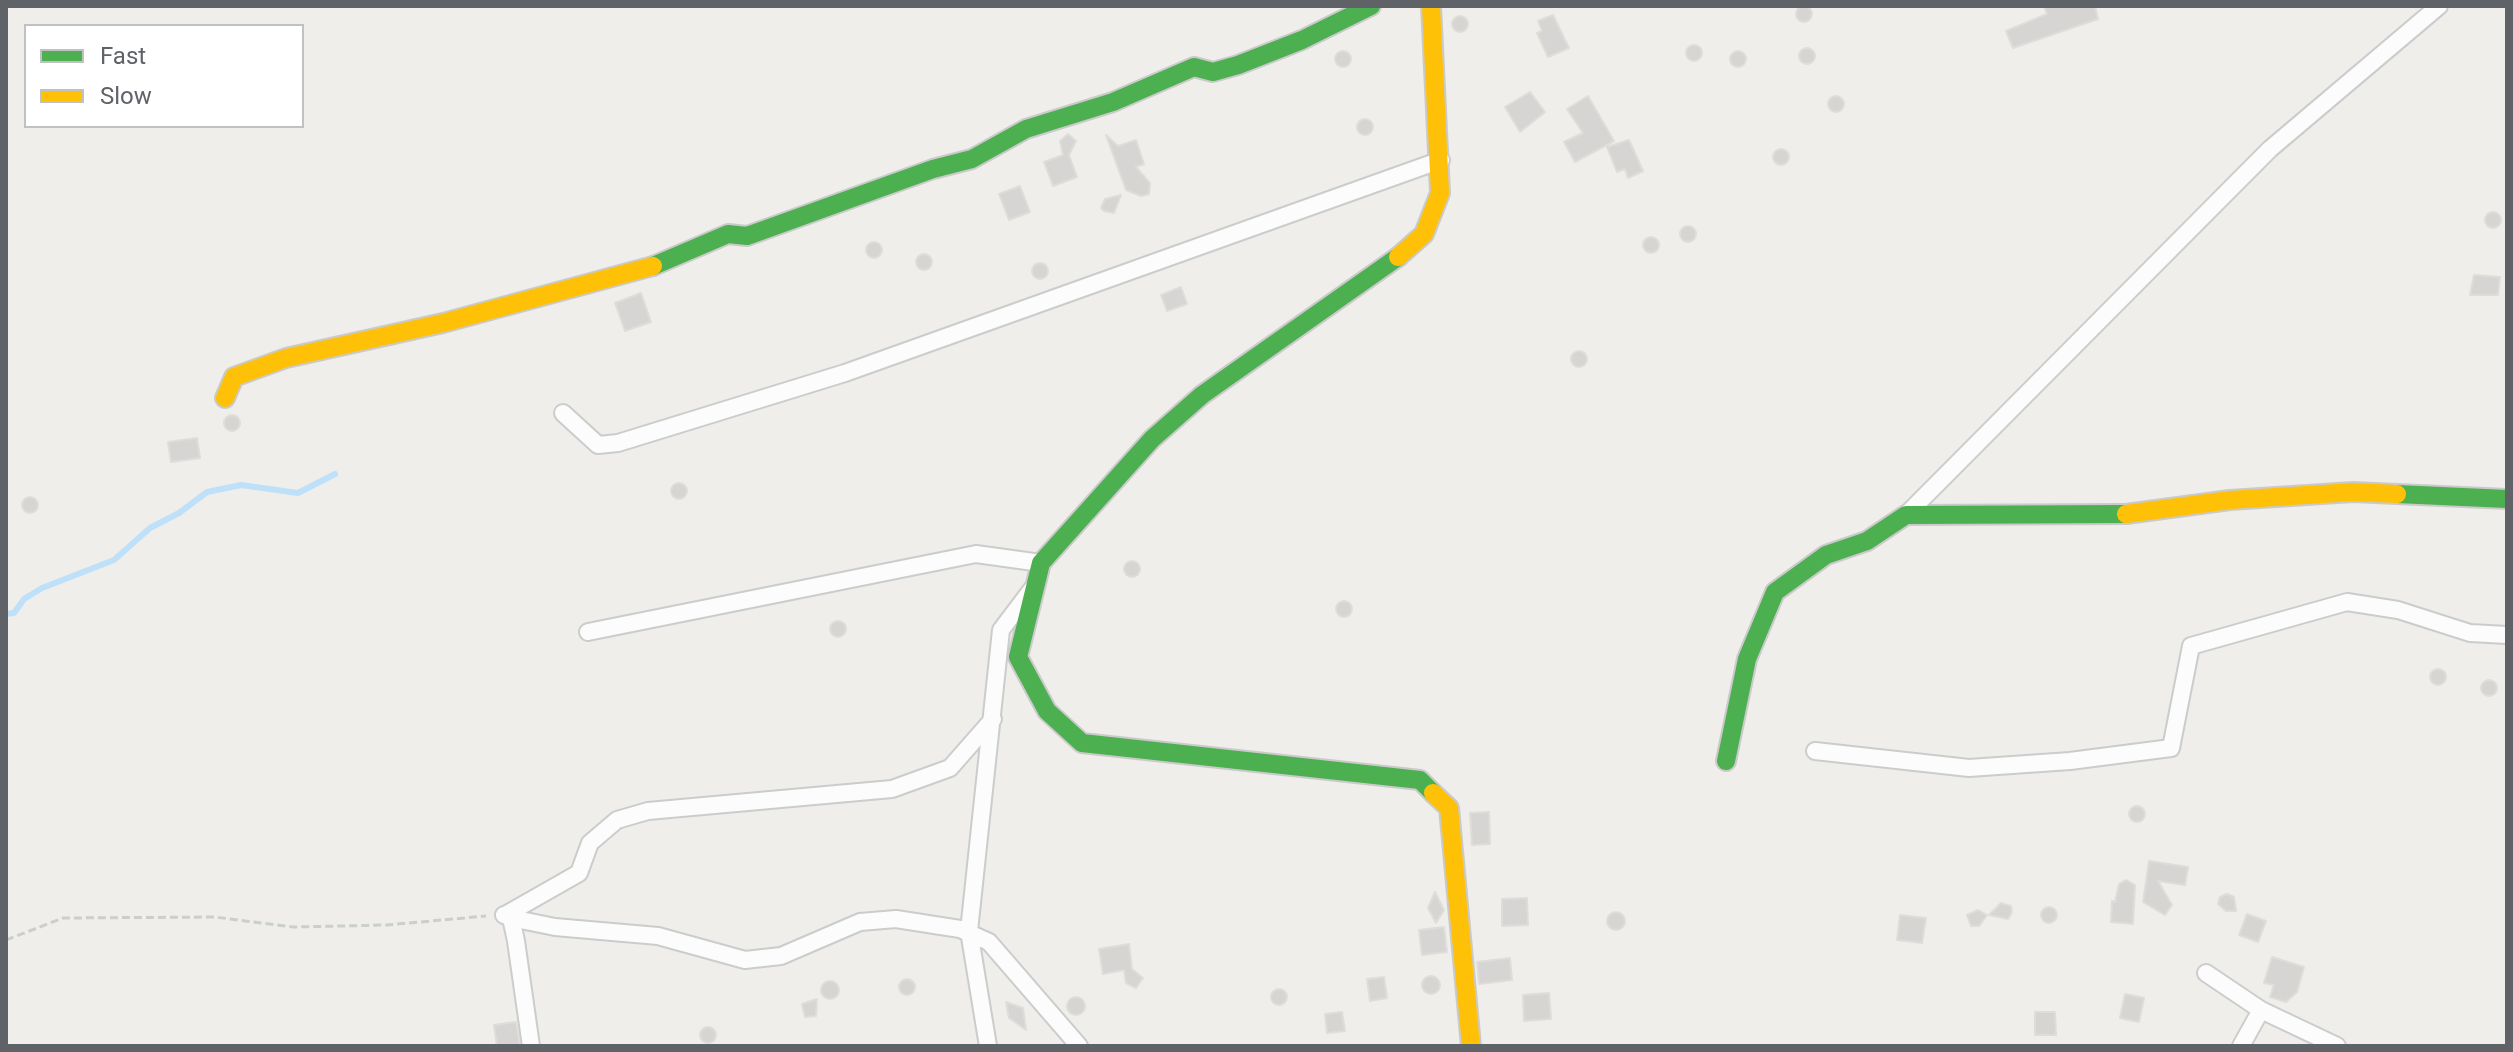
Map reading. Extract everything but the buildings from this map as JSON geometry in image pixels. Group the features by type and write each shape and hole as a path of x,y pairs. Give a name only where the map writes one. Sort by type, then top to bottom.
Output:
{"street":[{"path":"225,398 234,377 247,371 286,358 443,323 669,262 728,234 747,236 933,169 972,159 1026,129 1129,96 1194,67 1213,72 1238,65 1302,40 1371,6"},
{"path":"1431,6 1441,160 1440,193 1424,234 1405,252 1202,395 1152,439 1041,563 1018,657 1047,711 1082,743 1420,780 1449,808 1471,1046"},
{"path":"1726,761 1747,659 1775,592 1826,555 1867,541 1906,515 2270,149 2439,6"},
{"path":"563,413 598,445 618,443 845,373 1441,160"},
{"path":"1906,515 2142,514 2230,500 2353,492 2507,499"},
{"path":"588,632 976,554 1041,563"},
{"path":"988,1046 969,931 1001,630 1036,584"},
{"path":"1815,751 1969,768 2070,761 2171,748 2191,646 2347,602 2398,610 2470,633 2507,635"},
{"path":"507,916 579,873 590,843 617,820 648,811 892,789 950,768 993,719"},
{"path":"507,916 555,927 658,936 745,960 781,956 844,927 878,919 969,931 989,942 1079,1046"},
{"path":"507,916 531,1046"},
{"path":"2206,973 2261,1010 2337,1046"},
{"path":"2241,1046 2261,1010"}],"path":[{"path":"6,940 63,918 215,917 293,927 387,925 507,916"}],"waterway":[{"path":"6,614 14,613 24,599 42,588 114,560 150,528 179,513 207,492 241,485 298,493 335,474"}],"traffic: fast":[{"path":"653,266 728,234 747,236 933,169 972,159 1026,129 1113,102 1194,67 1213,72 1238,65 1302,40 1371,6"},
{"path":"1398,257 1202,395 1152,439 1041,563 1018,657 1047,711 1082,743 1420,780 1433,793"},
{"path":"2397,494 2507,499"},
{"path":"1726,761 1747,659 1775,592 1826,555 1867,541 1906,515 2126,514"}],"traffic: slow":[{"path":"1398,257 1424,234 1440,193 1431,6"},
{"path":"225,398 234,377 286,358 443,323 653,266"},
{"path":"2126,514 2230,500 2353,492 2397,494"},
{"path":"1433,793 1449,808 1471,1046"}]}
